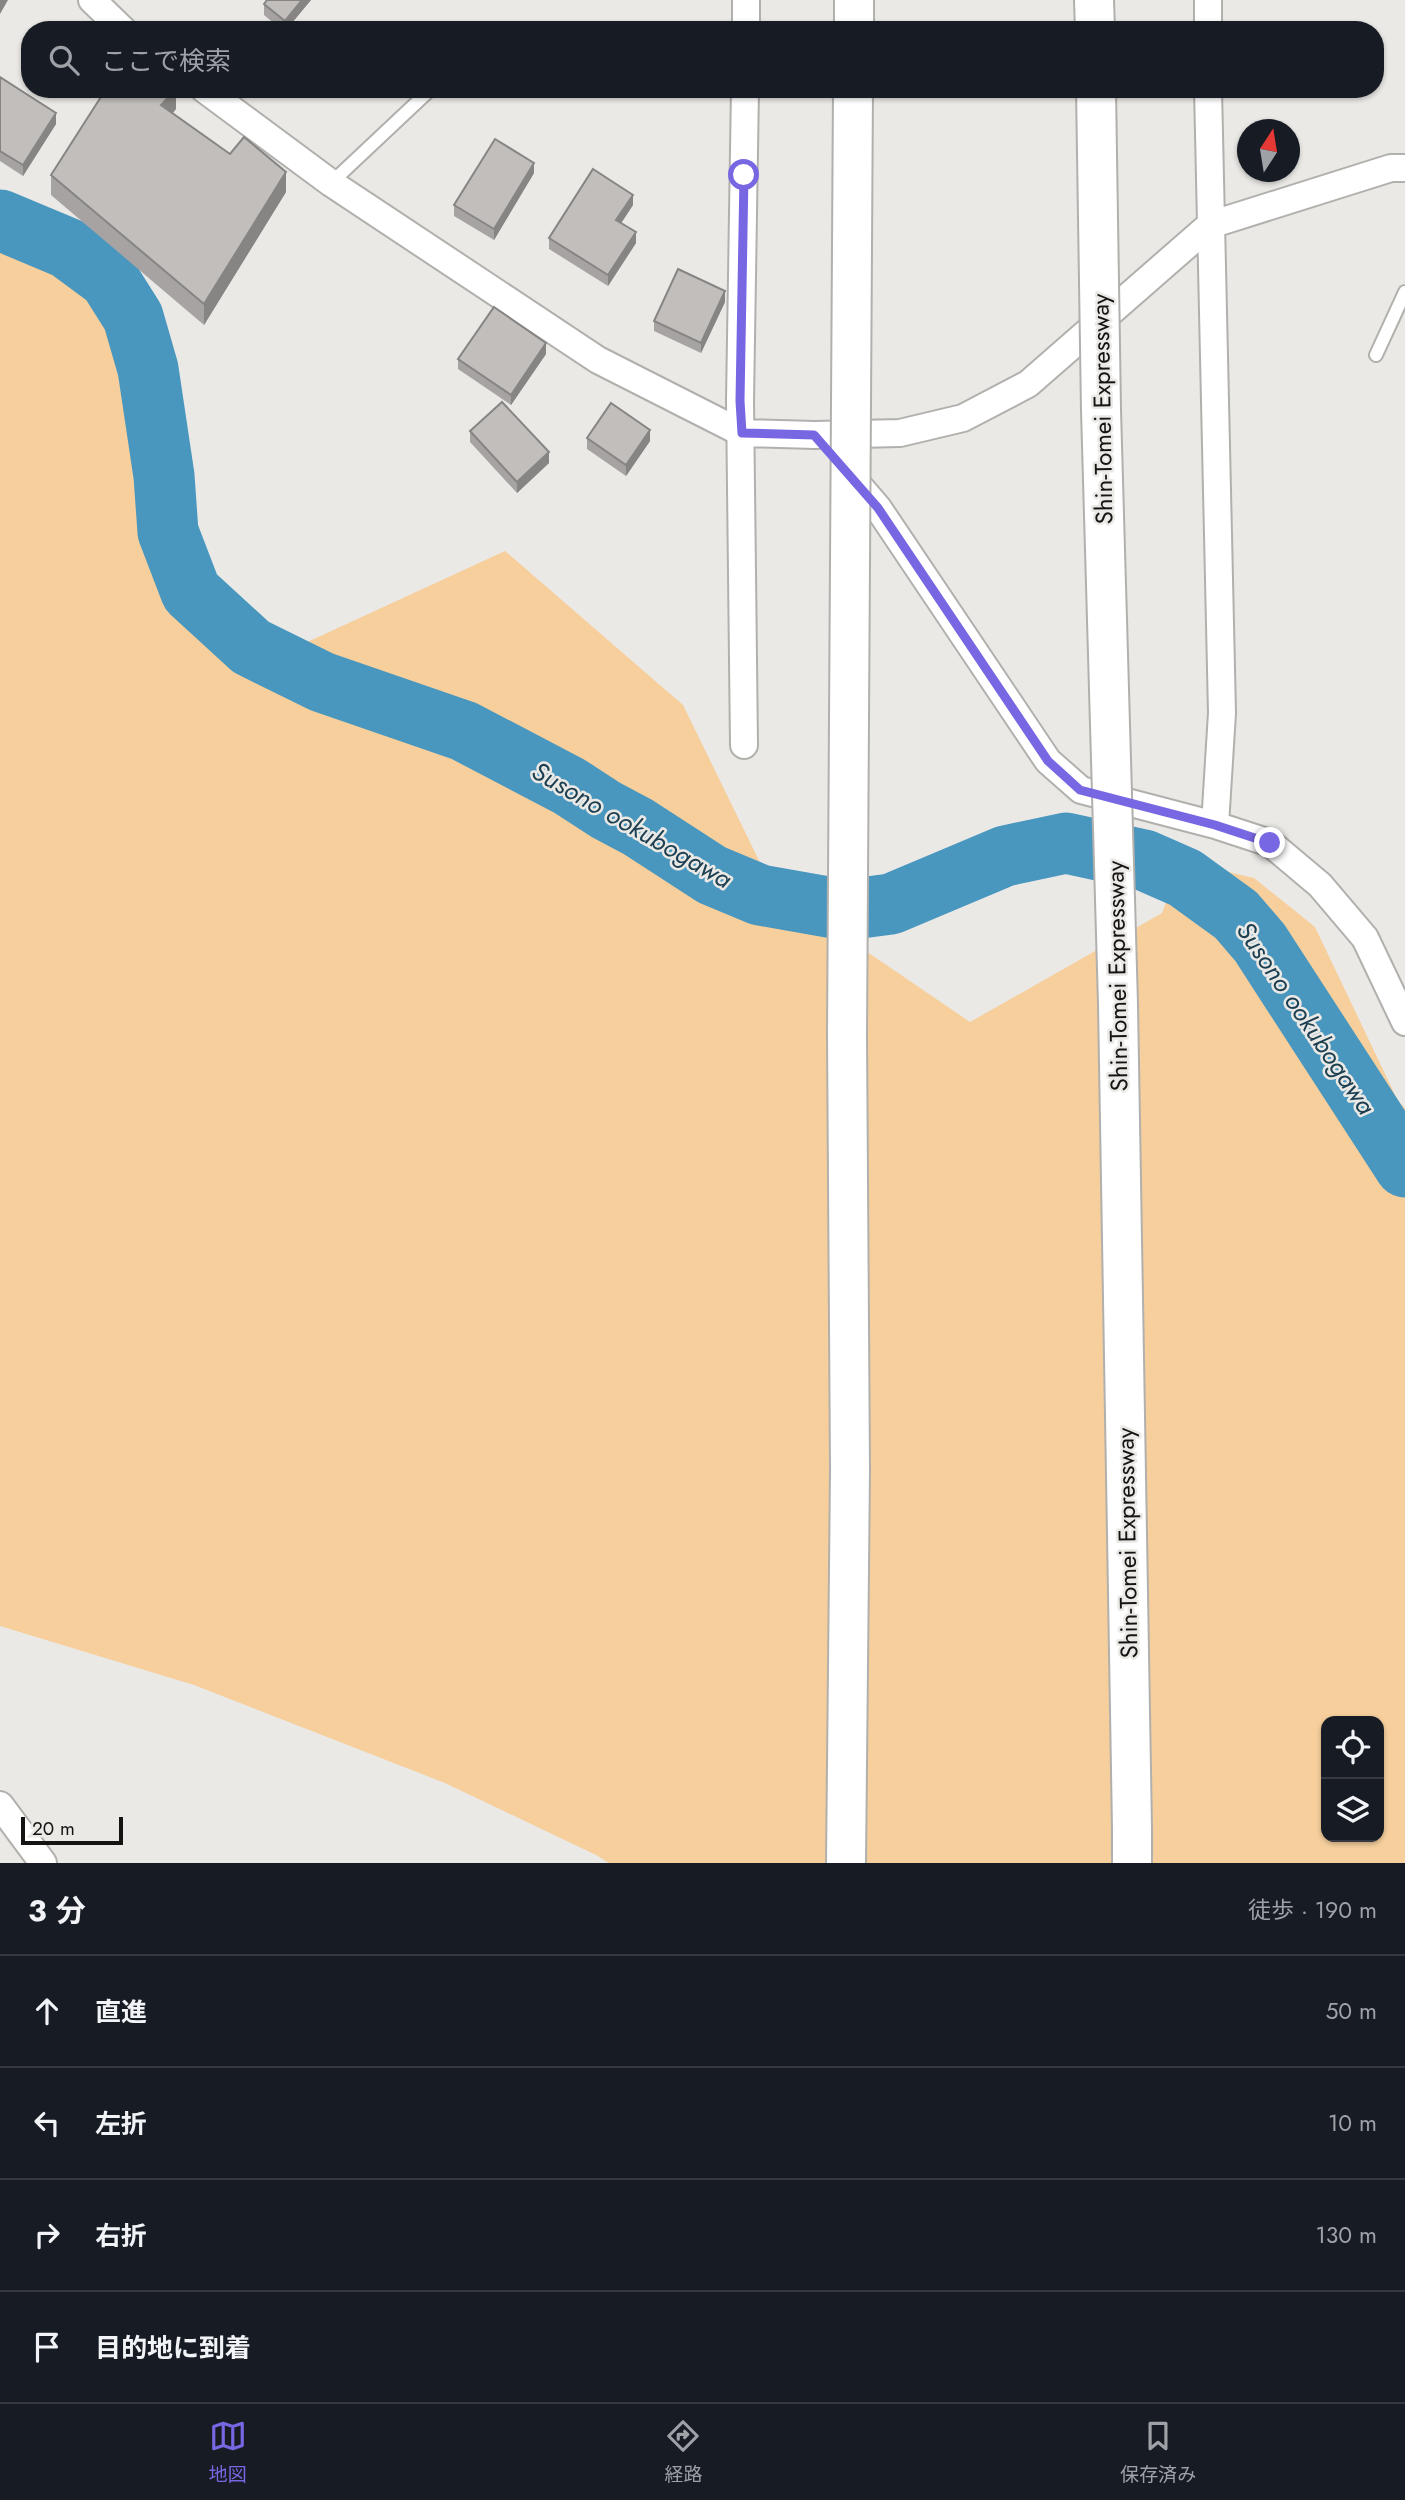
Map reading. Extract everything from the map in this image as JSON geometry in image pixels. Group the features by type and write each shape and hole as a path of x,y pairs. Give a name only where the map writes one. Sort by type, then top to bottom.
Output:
{"highway":[{"path":"854,0 854,21"},
{"path":"1094,0 1095,21"},
{"path":"846,1863 849,1470 847,1035 853,98"},
{"name":"Shin-Tomei Expressway","path":"1096,98 1101,410 1118,1004 1132,1846"}],"street":[{"path":"92,0 114,21"},
{"path":"746,0 746,21"},
{"path":"1208,0 1208,21"},
{"path":"216,98 331,183 598,360 742,433 900,433 963,418 1028,384 1210,225 1391,168 1405,168"},
{"path":"744,745 740,401 745,98"},
{"path":"1209,98 1222,713 1215,825"},
{"path":"814,435 878,508 1048,761 1080,790 1215,825 1270,843 1320,885 1365,939 1405,1022"},
{"path":"0,1805 43,1863"}],"lane":[{"path":"331,183 421,98"},
{"path":"1376,355 1405,292"}],"shaded area":[{"path":"0,221 133,317 174,583 303,644 505,551 683,705 772,887 970,1022 1162,913 1166,902 1165,857 1254,878 1315,927 1398,1101 1405,1108 1405,1863 609,1863 445,1783 194,1685 0,1626"}],"building":[{"path":"267,0 302,0 285,21 264,4"},
{"path":"0,77 21,90 21,98 33,98 56,113 23,165 0,151"},
{"path":"100,98 168,98 161,105 230,154 244,137 286,172 204,304 51,175"},
{"path":"495,139 534,163 494,229 454,205"},
{"path":"593,169 633,195 616,220 636,232 608,275 549,238"},
{"path":"678,269 725,291 701,343 654,321"},
{"path":"494,307 546,343 511,395 458,359"},
{"path":"502,402 549,452 517,482 470,431"},
{"path":"611,403 650,430 626,465 587,438"}],"waterway":[{"name":"Susono ookubogawa","path":"0,220 67,248 109,279 133,317 148,369 164,476 168,532 191,592 251,647 322,682 464,731 569,786 712,875 760,895 845,910 891,904 1005,856 1066,843 1144,860 1185,878 1236,915 1260,943 1405,1167"}],"route":[{"path":"744,175 740,401 742,433 814,435 878,508 1048,761 1080,790 1215,825 1270,843"}]}
